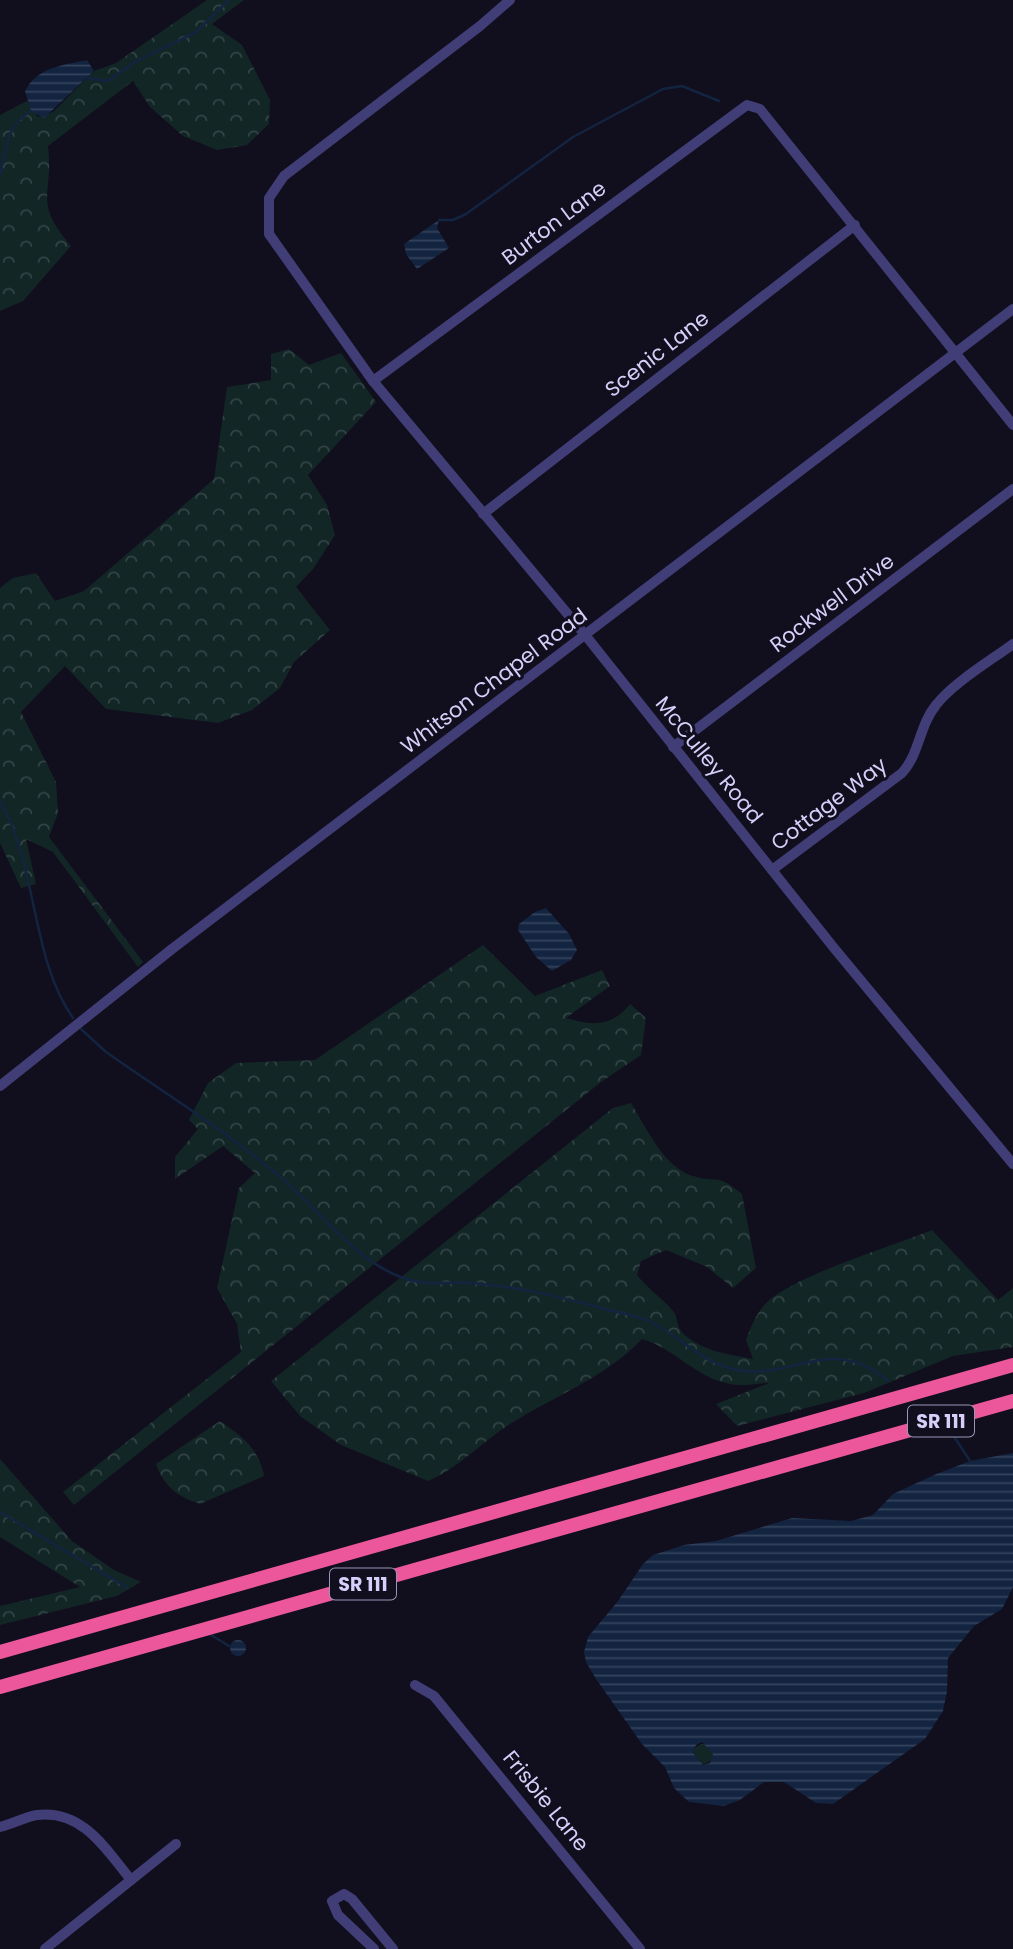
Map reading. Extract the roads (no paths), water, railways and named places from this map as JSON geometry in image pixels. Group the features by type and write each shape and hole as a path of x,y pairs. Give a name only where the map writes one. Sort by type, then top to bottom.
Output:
{"highway":[{"name":"SR 111","path":"0,1652 1013,1365"},
{"name":"SR 111","path":"0,1687 1013,1401"}],"street":[{"name":"McCulley Road","path":"510,0 481,26 285,176 269,198 270,234 373,381 586,636 772,870 1013,1164"},
{"name":"Burton Lane","path":"373,381 747,105 760,109 855,226"},
{"path":"855,226 1013,425"},
{"name":"Scenic Lane","path":"482,514 855,226"},
{"name":"Whitson Chapel Road","path":"0,1086 172,949 1013,309"},
{"name":"Rockwell Drive","path":"673,747 1013,489"},
{"name":"Cottage Way","path":"772,870 902,773 915,757 935,705 1013,644"},
{"name":"Frisbie Lane","path":"415,1685 434,1696 640,1949"},
{"path":"0,1827 36,1815 72,1819 96,1837 131,1880"},
{"path":"45,1949 176,1844"},
{"path":"374,1949 338,1915 332,1901 337,1896 344,1894 352,1899 393,1949"}],"water":[{"path":"87,60 94,71 44,118 31,111 25,91 30,83 52,68"},
{"path":"439,220 437,228 449,248 417,269 406,254 404,244"},
{"path":"546,908 569,934 577,950 571,960 552,971 536,957 518,930 519,924 535,912"},
{"path":"1013,1453 1013,1587 1002,1609 974,1626 948,1658 947,1691 943,1711 925,1739 833,1804 816,1803 784,1782 764,1782 740,1800 724,1806 689,1802 674,1788 665,1767 642,1744 596,1679 586,1662 584,1652 588,1637 618,1601 643,1564 653,1555 684,1545 716,1541 792,1518 851,1521 873,1515 893,1494 970,1461","holes":["702,1742 713,1754 710,1763 703,1765 693,1753 696,1745"]},
{"path":"238,1640 244,1642 244,1654 238,1656 232,1654 230,1648 232,1642"}],"waterway":[{"path":"87,78 108,81 133,63 196,32 229,0"},
{"path":"439,220 453,220 466,214 573,137 663,89 682,86 719,101"},
{"path":"0,175 12,131 22,117 31,111"},
{"path":"0,801 22,855 49,969 73,1018"},
{"path":"81,1029 106,1052 257,1158 350,1244 381,1268 398,1276 427,1283 488,1284 522,1289 634,1316 662,1328 714,1362 738,1370 758,1371 813,1361 849,1360 868,1367 888,1381"},
{"path":"953,1435 970,1461"},
{"path":"0,1512 128,1588"},
{"path":"208,1633 229,1646"}]}
